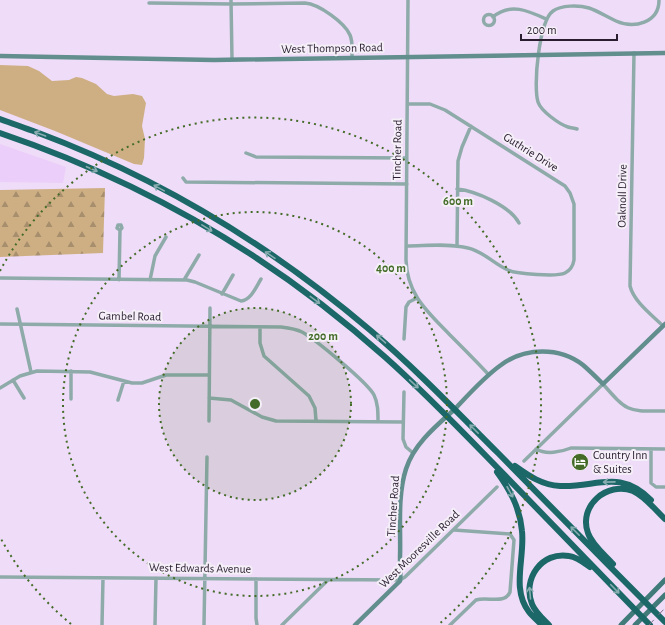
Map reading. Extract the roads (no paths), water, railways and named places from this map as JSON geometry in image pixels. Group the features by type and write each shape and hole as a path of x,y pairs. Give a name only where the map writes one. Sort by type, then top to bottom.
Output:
{"highway":[{"path":"0,119 76,148 141,178 213,219 279,260 348,311 392,348 427,381 665,622"},
{"path":"0,133 65,157 135,188 202,224 273,269 335,315 384,356 425,394 650,625"},
{"path":"502,457 535,479 555,485 571,486 612,481 630,484 645,494 665,514"},
{"path":"489,459 510,491 518,511 523,542 520,590 524,604 528,611 542,625"},
{"path":"634,591 629,582 591,539 586,524 586,518 591,506 602,494 614,489 626,489 640,496 665,519"},
{"path":"549,625 535,609 529,596 530,579 539,565 554,556 570,556 580,560 603,576"}],"main road":[{"name":"West Thompson Road","path":"0,56 232,59 665,53"},
{"path":"603,384 664,325"},
{"name":"Tincher Road","path":"400,580 402,488 406,468 413,453 423,440 489,375 504,363 520,355 536,352 550,352 561,354 576,361 584,366 603,384"},
{"name":"West Mooresville Road","path":"356,625 397,585 400,580"},
{"path":"621,625 665,580"},
{"path":"635,625 665,595"}],"street":[{"name":"Tincher Road","path":"408,0 409,56 406,246 408,273 411,286 417,298 427,311 489,375"},
{"path":"577,129 568,127 545,113 538,103 538,54 546,19 558,8 583,7 592,9 622,23 643,23 655,15 659,7 659,0"},
{"path":"231,2 232,59"},
{"path":"149,3 305,3 318,6 348,31 351,40 352,57"},
{"path":"493,17 504,11 518,9 530,11 546,19"},
{"name":"Oaknoll Drive","path":"634,53 630,286 636,299 664,325"},
{"name":"Guthrie Drive","path":"408,104 426,104 445,110 560,182 570,192 573,198 574,259 570,269 562,274 518,273 505,269 477,251 457,246"},
{"path":"406,246 457,246 458,161 471,126"},
{"path":"246,153 256,157 407,158"},
{"path":"183,178 186,182 407,184"},
{"path":"457,189 467,190 483,195 516,216 520,223"},
{"path":"119,280 120,230"},
{"path":"150,280 153,260 166,237"},
{"path":"184,280 199,255"},
{"path":"222,294 233,275"},
{"path":"0,278 184,280 195,282 239,301 245,301 249,298 261,279"},
{"path":"404,339 406,308 409,302 417,298"},
{"path":"208,421 210,308"},
{"path":"17,309 31,372"},
{"name":"Gambel Road","path":"0,324 282,327 296,330 311,337 369,387 376,401 378,422"},
{"path":"260,327 260,343 264,356 309,396 315,408 316,421"},
{"path":"0,388 31,372 71,371 98,374 132,383 142,383 166,374 209,375"},
{"path":"71,371 71,399"},
{"path":"13,380 24,398"},
{"path":"118,400 124,381"},
{"path":"524,461 603,384 621,404 630,410 665,411"},
{"path":"404,392 404,442 406,448 413,453"},
{"path":"209,398 232,400 269,419 279,421 403,422"},
{"path":"536,449 540,452 563,451 571,448 665,449"},
{"path":"651,449 651,483 656,487 665,487"},
{"path":"204,625 206,457"},
{"name":"West Mooresville Road","path":"400,580 405,577 497,487"},
{"path":"453,624 476,600 482,598 504,599 508,596 510,592 514,540 510,534 454,530"},
{"name":"West Edwards Avenue","path":"0,577 400,580"},
{"path":"102,625 103,578"},
{"path":"155,625 156,578"},
{"path":"256,579 257,625"},
{"path":"282,625 329,579"}],"railway":[{"path":"649,625 665,608"}],"place":[{"name":"Country Inn & Suites","path":"580,462"}]}
